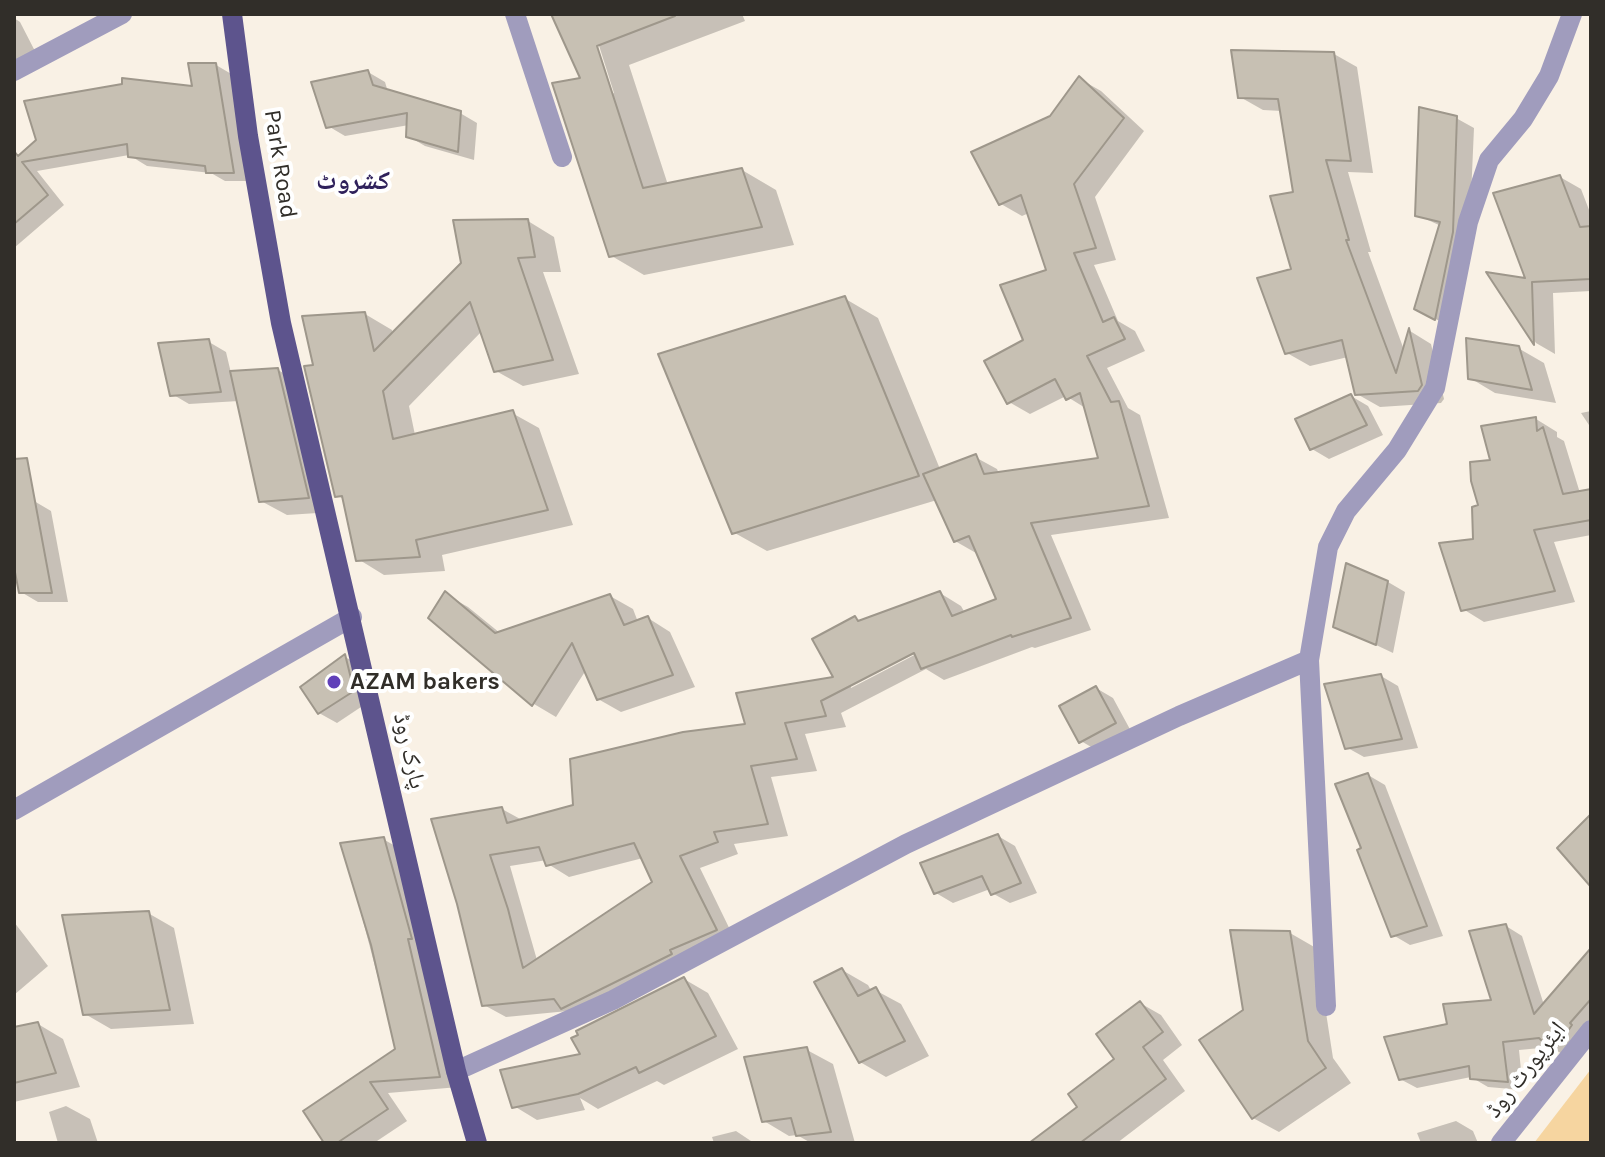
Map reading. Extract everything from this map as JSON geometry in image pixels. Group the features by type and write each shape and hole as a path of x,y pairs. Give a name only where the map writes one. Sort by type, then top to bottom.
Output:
{"main road":[{"name":"Park Road","path":"232,14 248,136 281,323"},
{"name":"پارک روڈ","path":"281,323 456,1071 477,1143"}],"street":[{"path":"14,71 122,14"},
{"path":"515,14 562,157"},
{"path":"1326,1006 1309,660 1328,547 1346,511 1397,450 1435,388 1468,222 1489,160 1523,119 1549,76 1572,14"},
{"path":"14,810 352,617"},
{"path":"456,1071 613,1000 906,844 1179,716 1309,660"},
{"name":"ایئرپورٹ روڈ","path":"1501,1143 1591,1030"}],"shaded area":[{"path":"1591,1069 1591,1143 1534,1143"}],"building":[{"path":"551,14 674,14 597,46 643,188 742,168 762,227 609,257 552,83 580,78"},
{"path":"1231,50 1334,52 1351,161 1326,160 1349,240 1346,240 1396,373 1409,328 1422,385 1418,391 1355,395 1342,340 1285,354 1257,278 1291,269 1270,196 1293,192 1278,99 1238,98"},
{"path":"188,63 216,63 234,173 206,173 205,166 128,157 127,144 22,162 48,195 14,224 14,151 18,156 36,140 24,101 122,84 122,78 192,86"},
{"path":"368,70 373,85 461,111 458,152 406,137 407,113 326,128 311,82"},
{"path":"1079,76 1124,118 1074,184 1096,248 1074,253 1103,322 1114,317 1125,339 1087,356 1111,402 1119,401 1149,506 1031,523 1071,618 1011,635 921,669 914,653 821,701 826,716 785,723 797,759 751,766 768,824 714,832 718,842 680,856 717,930 670,950 672,954 561,1009 554,999 482,1006 457,904 431,819 502,807 507,823 573,805 570,759 683,732 745,724 736,693 833,677 812,639 855,616 858,621 940,591 952,616 996,599 969,536 954,542 923,474 976,454 984,474 1098,458 1080,393 1066,400 1055,379 1007,404 984,361 1023,340 1000,285 1046,270 1021,195 999,205 971,152 1050,116","holes":["634,843 652,882 523,968 490,855 539,847 546,866"]},
{"path":"1419,107 1457,116 1453,232 1435,320 1414,309 1440,222 1415,216"},
{"path":"1560,175 1580,227 1591,226 1591,279 1532,282 1534,345 1486,272 1525,278 1493,193"},
{"path":"528,219 535,257 518,258 553,360 494,372 470,302 383,391 393,439 513,410 548,510 416,540 420,557 356,561 342,496 335,497 304,366 313,365 302,316 365,312 374,351 461,263 453,220"},
{"path":"845,296 919,476 732,534 658,354"},
{"path":"1466,338 1519,346 1532,390 1468,379"},
{"path":"209,339 221,392 170,396 158,343"},
{"path":"278,368 309,498 259,502 230,371"},
{"path":"1351,394 1367,425 1310,450 1295,419"},
{"path":"1536,417 1537,431 1543,427 1563,494 1591,489 1591,520 1534,530 1555,591 1461,611 1439,543 1473,539 1472,507 1478,505 1471,481 1470,462 1490,460 1481,426"},
{"path":"27,458 52,593 19,593 14,567 14,459"},
{"path":"1346,563 1388,581 1376,645 1333,627"},
{"path":"445,591 495,633 610,594 624,625 648,616 673,675 597,700 572,643 532,706 428,618"},
{"path":"345,654 354,691 318,714 300,687"},
{"path":"1381,674 1402,739 1345,749 1324,684"},
{"path":"1096,686 1116,723 1079,743 1059,706"},
{"path":"1368,773 1427,926 1391,937 1357,850 1361,848 1335,784"},
{"path":"1591,814 1591,887 1557,848"},
{"path":"998,834 1021,883 991,895 982,876 934,894 920,863"},
{"path":"384,837 412,939 408,939 440,1077 370,1082 388,1109 337,1143 324,1143 303,1111 395,1049 371,945 340,843"},
{"path":"149,911 170,1010 83,1015 62,915"},
{"path":"1506,924 1534,1014 1591,948 1591,999 1570,1023 1572,1025 1553,1052 1539,1038 1503,1042 1508,1082 1470,1079 1469,1066 1399,1080 1384,1037 1447,1024 1443,1004 1491,1000 1469,931"},
{"path":"1230,930 1290,931 1308,1041 1326,1068 1252,1119 1199,1040 1243,1010"},
{"path":"842,968 858,996 876,987 905,1041 859,1063 814,982"},
{"path":"684,977 716,1036 639,1073 636,1067 578,1094 512,1108 500,1070 580,1054 571,1038 578,1035 576,1031"},
{"path":"1140,1001 1163,1032 1143,1047 1166,1079 1080,1143 1029,1143 1077,1107 1068,1094 1114,1059 1096,1034"},
{"path":"38,1022 56,1073 14,1083 14,1027"},
{"path":"807,1047 831,1132 796,1136 791,1118 762,1122 744,1057"}],"place":[{"name":"AZAM bakers","path":"334,682"}],"district":[{"name":"کشروٹ","path":"353,182"}]}
